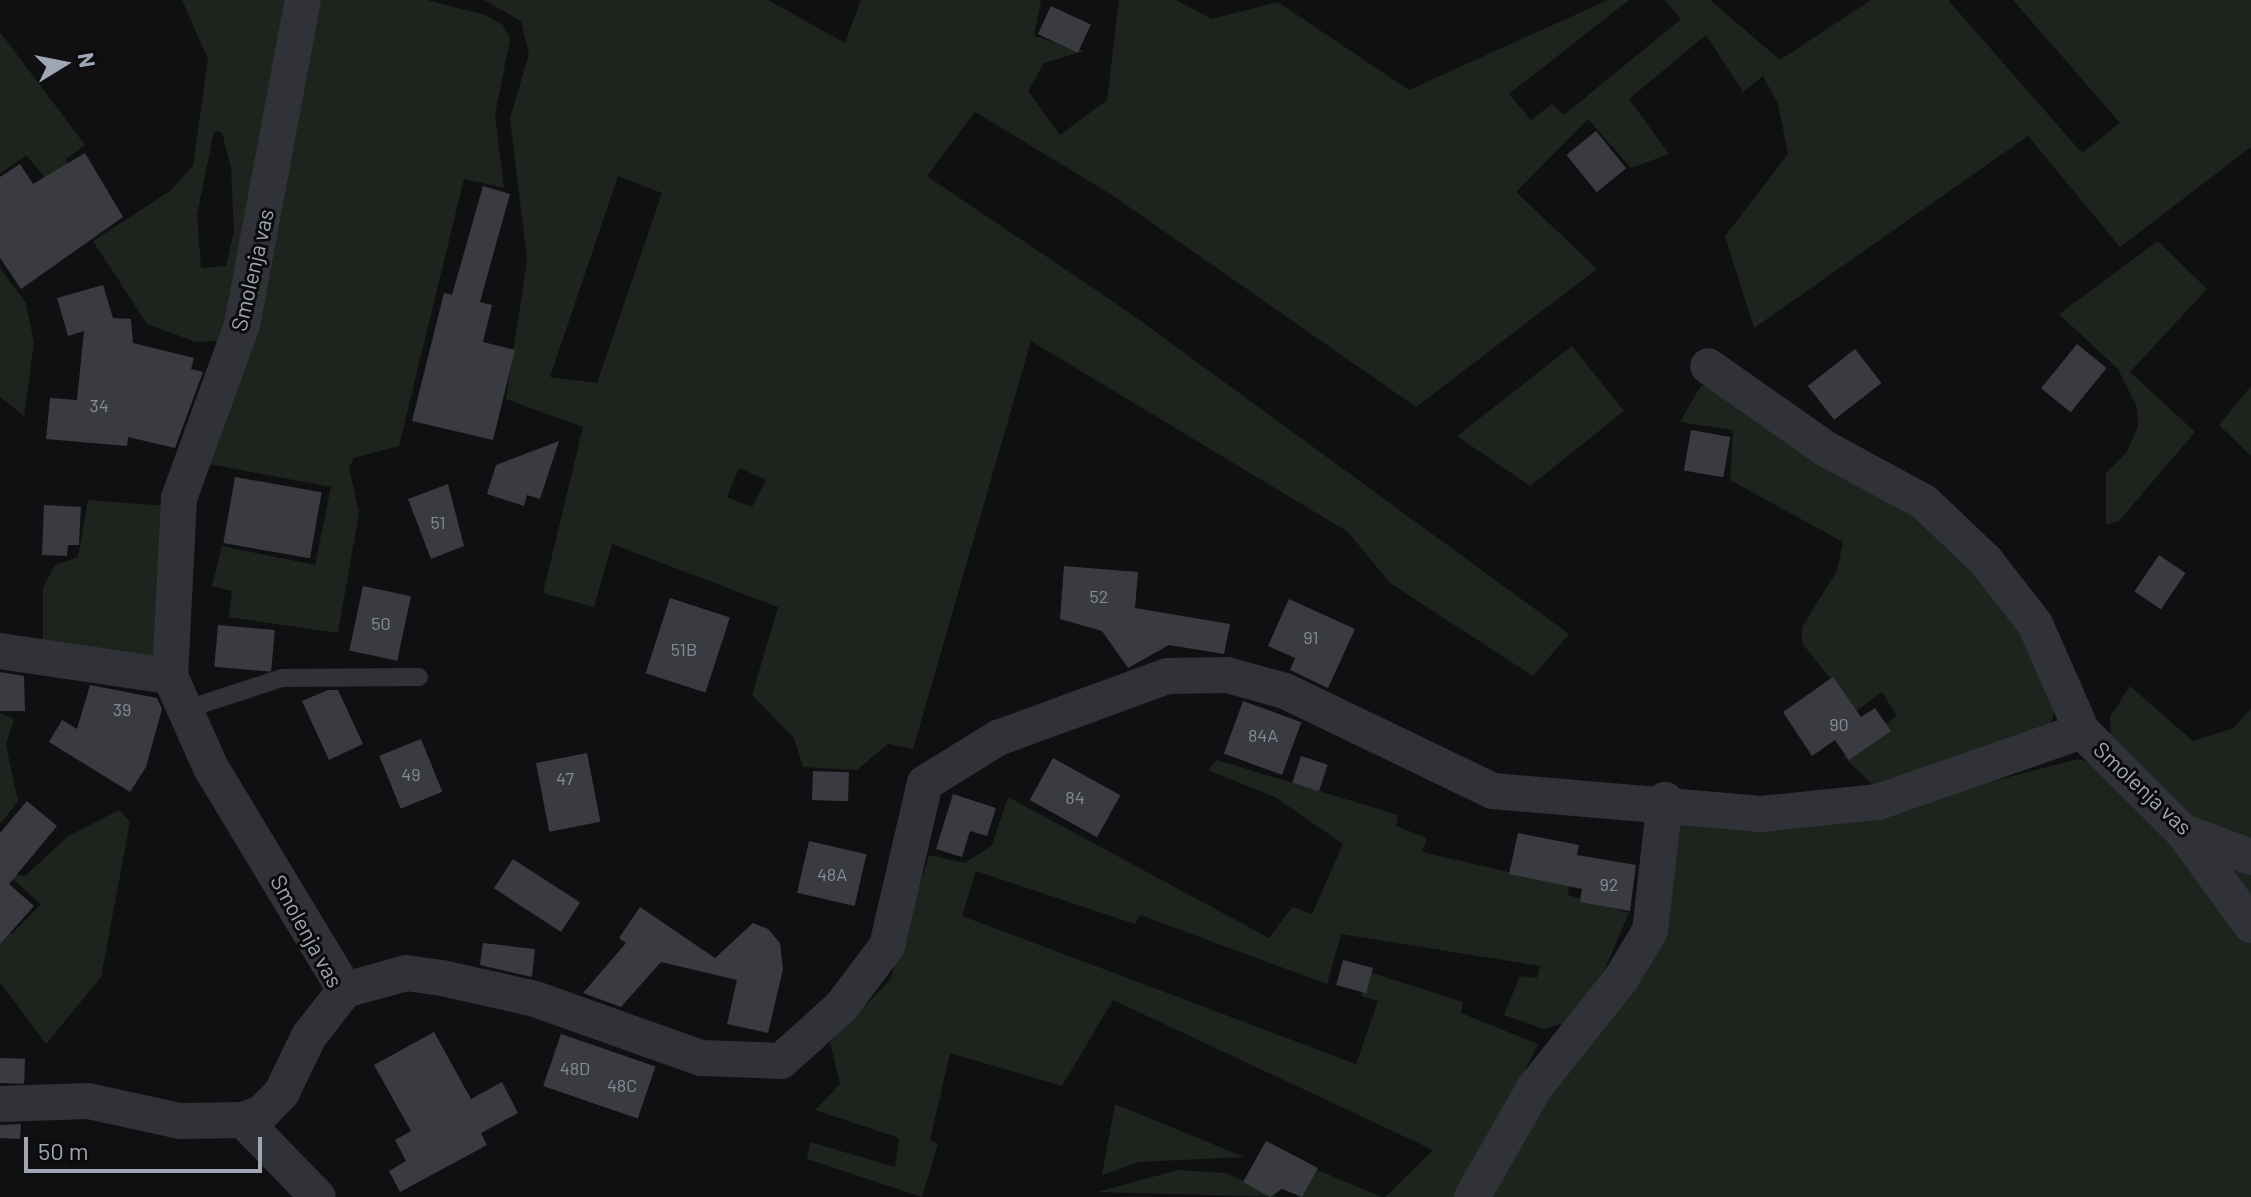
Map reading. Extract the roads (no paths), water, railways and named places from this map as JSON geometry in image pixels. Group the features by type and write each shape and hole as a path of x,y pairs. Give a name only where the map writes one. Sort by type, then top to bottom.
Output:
{"street":[{"name":"Smolenja vas","path":"243,1120 262,1113 282,1092 309,1036 345,990 184,710 170,676 179,498 242,325 303,0"},
{"path":"345,990 406,973 442,978 535,999 701,1058 781,1061 841,1007 887,946 925,783 998,738 1167,676 1227,675 1285,691 1493,791 1665,800 1761,814 1818,813 1928,789 2082,731 2035,624 1986,561 1924,502 1826,449 1708,366"},
{"path":"0,651 170,676"},
{"name":"Smolenja vas","path":"2082,731 2183,832 2251,857"},
{"path":"1472,1197 1535,1087 1621,979 1650,931 1665,800"},
{"path":"2183,832 2251,925"},
{"path":"0,1104 88,1101 180,1121 243,1120 318,1197"}],"lane":[{"path":"184,710 282,678 419,677"}]}
